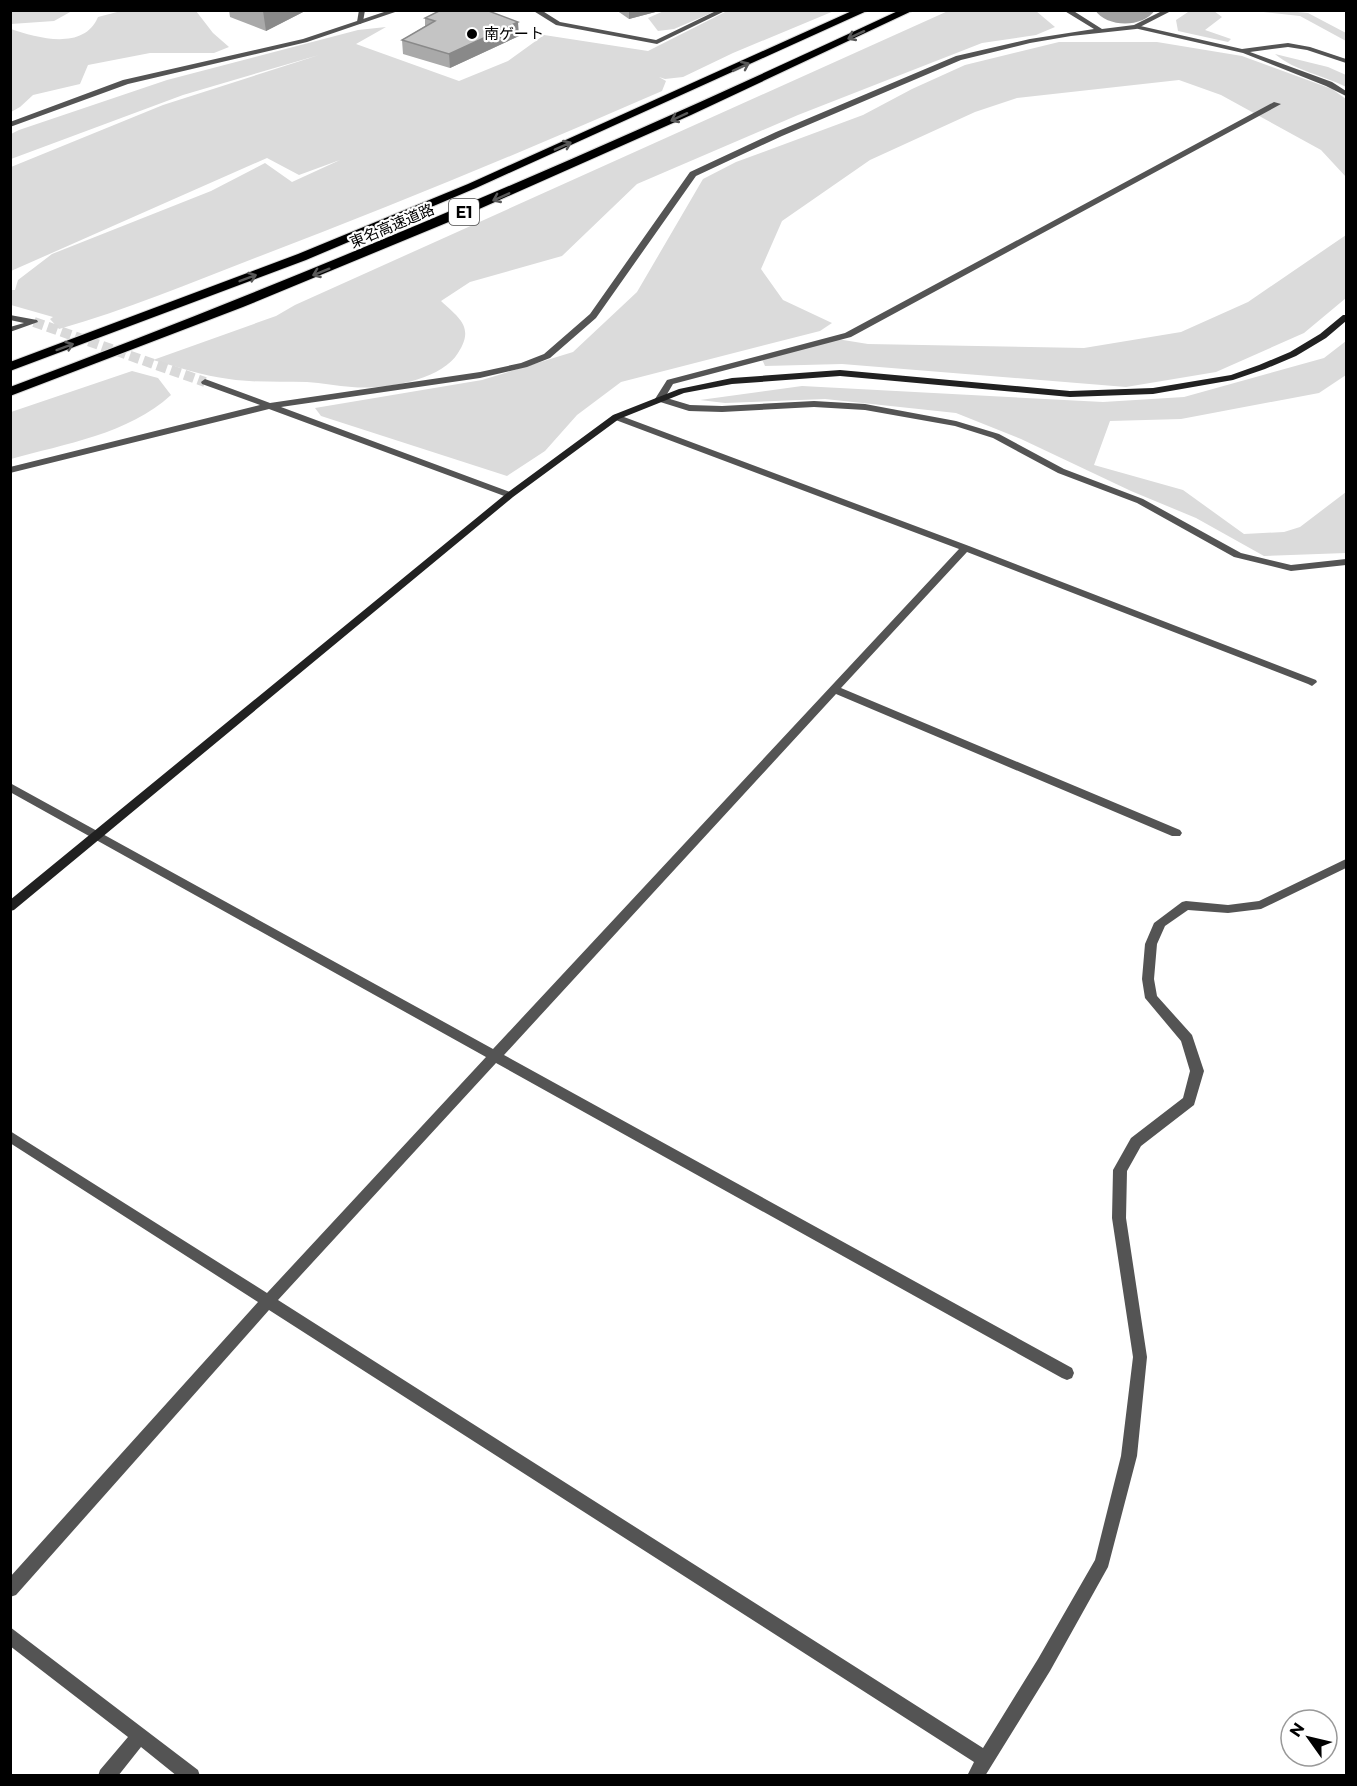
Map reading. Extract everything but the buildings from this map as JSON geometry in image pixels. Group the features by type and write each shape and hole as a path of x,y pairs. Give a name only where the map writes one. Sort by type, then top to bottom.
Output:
{"highway":[{"name":"東名高速道路","path":"10,367 302,257 472,186 864,10"},
{"name":"東名高速道路","path":"10,392 313,276 496,199 672,121 909,10"}],"street":[{"path":"360,22 362,10"},
{"path":"10,125 126,82 304,41 398,10"},
{"path":"535,10 558,24 657,42 724,10"},
{"path":"1066,10 1101,31"},
{"path":"1136,27 1170,10"},
{"path":"10,470 268,406 480,375 524,365 547,356 593,316 693,174 769,138 959,58 1029,41 1136,27 1242,51 1329,84 1347,94"},
{"path":"1242,51 1288,45 1308,48 1347,61"},
{"path":"660,399 670,382 848,335 1277,104"},
{"path":"10,317 34,322 10,330"},
{"path":"10,907 510,495 616,417 682,391 732,381 840,373 1070,394 1153,391 1233,377 1262,367 1293,354 1323,336 1347,317"},
{"path":"205,382 510,495"},
{"path":"660,399 689,408 722,409 814,404 865,407 956,424 996,436 1061,471 1140,501 1238,555 1291,568 1347,562"},
{"path":"616,417 1312,682"},
{"path":"10,1588 269,1300 965,548"},
{"path":"835,690 1176,833"},
{"path":"10,787 1067,1373"},
{"path":"975,1776 1044,1665 1102,1562 1129,1456 1140,1357 1119,1218 1120,1170 1136,1142 1189,1101 1197,1071 1187,1039 1151,998 1148,979 1151,945 1160,923 1186,905 1228,909 1261,904 1347,863"},
{"path":"10,1136 984,1759"},
{"path":"10,1635 192,1776"},
{"path":"106,1776 140,1736"}],"shaded area":[{"path":"11,10 72,11 54,21 11,24"},
{"path":"666,10 716,11 674,29 658,31 648,18"},
{"path":"729,10 834,11 733,53 683,77 665,79 659,77 666,81 662,91 510,156 133,305 59,329 50,319 53,317 11,305 11,290 15,290 18,280 52,254 211,191 265,163 292,182 340,160 299,175 267,158 11,271 11,167 163,105 319,55 183,95 11,159 11,134 19,130 167,80 358,30 386,27 356,44 459,81 508,61 544,35 648,51"},
{"path":"1191,10 1214,11 1222,17 1205,30 1231,39 1228,42 1178,31 1176,20"},
{"path":"121,11 196,11 213,33 229,47 214,53 150,53 88,65 80,84 33,95 11,112 11,29 46,38 71,38 91,28 98,17"},
{"path":"948,11 1036,11 1055,27 1036,35 982,43 798,115 637,184 562,256 470,282 441,301 459,318 465,330 465,336 458,353 450,363 425,377 394,385 364,388 307,382 248,381 210,376 153,360 276,316 295,305"},
{"path":"1255,11 1308,13 1346,33 1346,41 1300,16"},
{"path":"1059,42 1157,42 1242,56 1332,89 1346,99 1346,177 1321,150 1221,95 1179,80 1017,98 975,112 870,160 782,221 761,269 783,300 832,323 820,331 621,382 577,415 545,451 507,476 321,416 315,408 482,380 573,352 637,292 703,179 736,162 863,115 965,65"},
{"path":"1275,54 1328,67 1346,75 1346,87 1291,65"},
{"path":"1346,235 1346,298 1304,333 1216,372 1126,387 842,364 765,366 761,357 837,339 868,344 1084,348 1181,332 1248,302"},
{"path":"1346,341 1346,375 1319,393 1181,419 1110,421 1094,465 1183,490 1244,534 1284,532 1300,527 1346,492 1346,553 1264,556 1196,518 1131,491 1021,439 956,413 825,399 725,403 700,400 802,386 1103,402 1184,397 1324,358"},
{"path":"132,371 158,378 171,395 136,419 116,428 11,459 11,412"}],"waterway":[{"path":"1111,10 1123,15 1139,10"}],"tunnel":[{"path":"34,322 205,382"}],"place":[{"name":"南ゲート","path":"472,34"}]}
